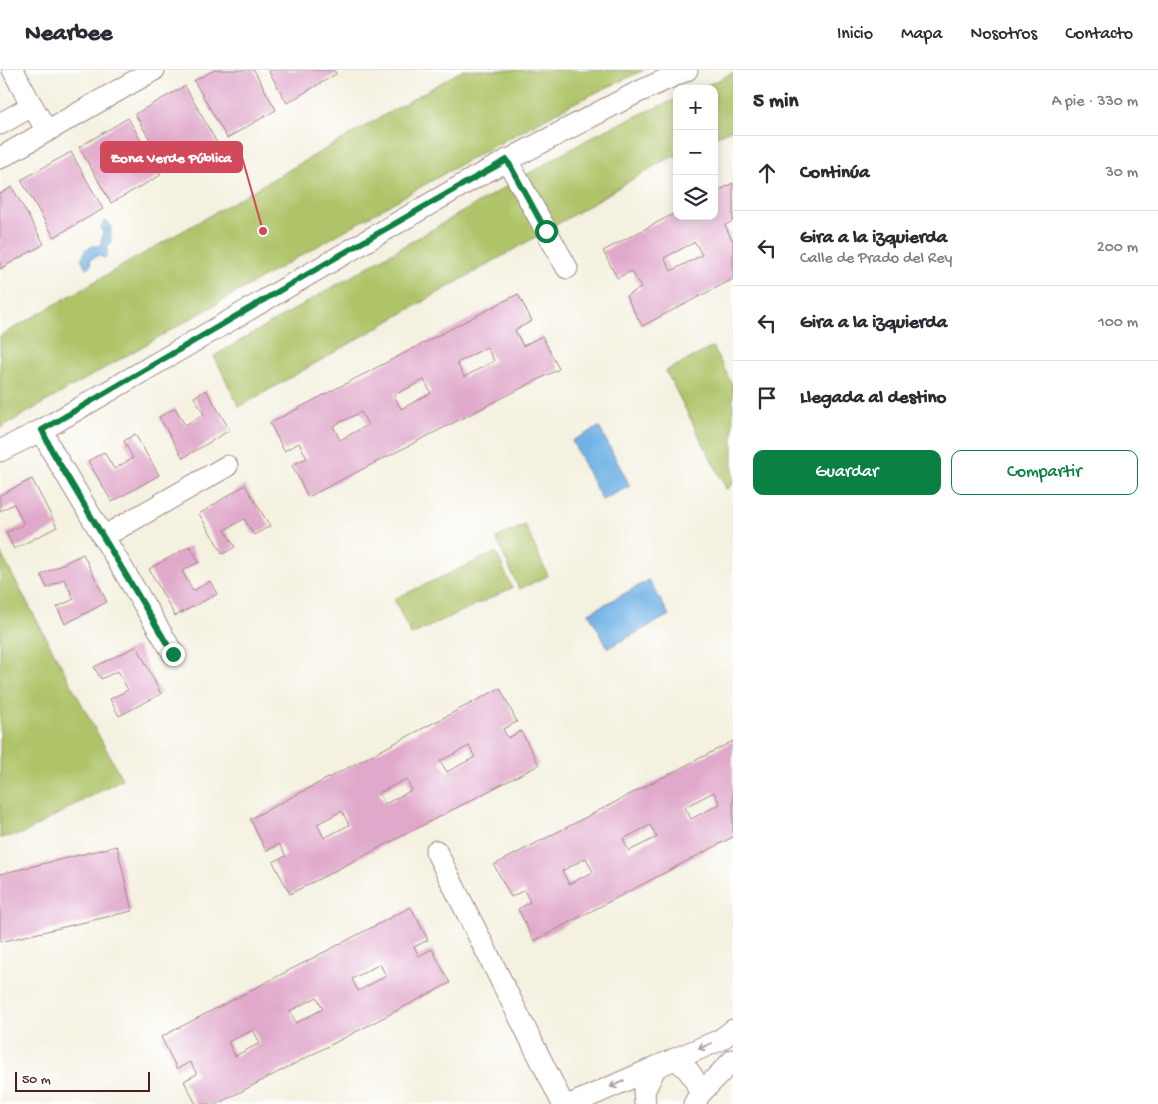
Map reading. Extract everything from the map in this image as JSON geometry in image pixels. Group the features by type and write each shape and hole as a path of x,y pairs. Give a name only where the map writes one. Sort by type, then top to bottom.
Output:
{"street":[{"path":"13,70 47,131"},
{"path":"0,158 154,70"},
{"path":"0,451 42,430 469,181 636,94 687,70"},
{"path":"0,112 29,101"},
{"path":"0,124 29,101"},
{"path":"507,160 567,268"},
{"path":"42,430 52,451 173,654"},
{"path":"103,538 227,466"},
{"path":"436,851 571,1103"},
{"path":"571,1103 720,1040 733,1030"},
{"path":"697,1099 733,1060"},
{"path":"665,1063 685,1066 697,1082 697,1099"},
{"path":"645,1104 644,1091 665,1063"},
{"path":"571,1103 600,1104"}],"green space":[{"path":"463,70 644,70 576,102 466,161 0,428 0,336"},
{"path":"733,73 733,129 718,135 718,85 708,85"},
{"path":"673,101 673,157 239,407 214,356 595,135"},
{"path":"713,347 733,386 733,483 727,490 666,371"},
{"path":"525,525 548,576 519,589 496,538"},
{"path":"0,552 122,779 22,834 0,838"},
{"path":"496,552 512,588 411,635 394,599"}],"water":[{"path":"105,221 109,223 111,231 111,243 107,248 107,256 104,258 98,255 90,260 91,265 86,268 81,258 86,249 101,245 103,233 101,227"},
{"path":"599,427 630,486 602,500 572,441"},
{"path":"649,580 669,615 608,648 589,613"}],"building":[{"path":"214,70 254,70 276,110 227,138 194,81"},
{"path":"268,70 334,70 336,74 287,103"},
{"path":"185,86 217,143 168,171 135,114"},
{"path":"128,118 161,175 111,203 79,147"},
{"path":"71,152 103,209 54,237 21,180"},
{"path":"733,183 733,221 725,225 733,239 733,279 642,326 626,296 641,288 632,271 617,278 603,251 673,214 673,220 718,220 718,191","holes":["695,242 702,255 671,271 664,258"]},
{"path":"12,187 44,244 0,269 0,194"},
{"path":"518,294 532,321 515,330 523,346 542,336 559,369 308,497 292,465 307,458 299,443 284,451 270,423","holes":["487,347 494,361 464,377 457,363","424,380 431,393 401,409 394,395","361,412 368,425 340,440 333,426"]},
{"path":"206,390 230,430 183,458 159,417 175,408 185,425 204,414 194,397"},
{"path":"135,434 159,475 112,502 88,461 104,452 114,469 133,458 124,441"},
{"path":"32,479 57,527 14,549 6,533 24,524 14,504 0,511 0,495"},
{"path":"245,485 270,526 254,535 244,519 225,530 235,547 223,554 199,514"},
{"path":"190,546 199,562 182,571 193,591 210,581 217,594 175,616 149,569"},
{"path":"83,554 107,602 65,624 57,607 74,599 64,579 47,588 41,575"},
{"path":"137,646 161,694 119,716 110,699 128,690 118,671 101,679 94,667"},
{"path":"500,688 517,722 503,729 508,738 521,731 539,765 290,894 273,862 286,856 279,844 266,851 250,819","holes":["469,746 475,757 447,772 440,761","406,779 412,790 385,804 379,793","342,811 349,825 324,838 317,824"]},
{"path":"733,741 733,837 534,941 518,909 530,902 524,890 511,897 494,865","holes":["714,792 720,804 691,819 685,807","650,825 657,837 629,851 623,839","586,858 593,872 569,884 562,871"]},
{"path":"117,846 132,911 0,942 0,874"},
{"path":"411,907 428,940 414,947 419,956 432,949 450,983 217,1104 196,1104 184,1081 197,1074 190,1062 177,1069 161,1037","holes":["380,964 386,976 358,991 352,979","317,997 323,1009 296,1023 290,1011","253,1030 260,1043 235,1056 228,1042"]}],"place":[{"name":"Zona Verde Pública","path":"263,231"}],"route":[{"path":"173,654 52,451 42,430 342,254 507,160 546,231"}]}
